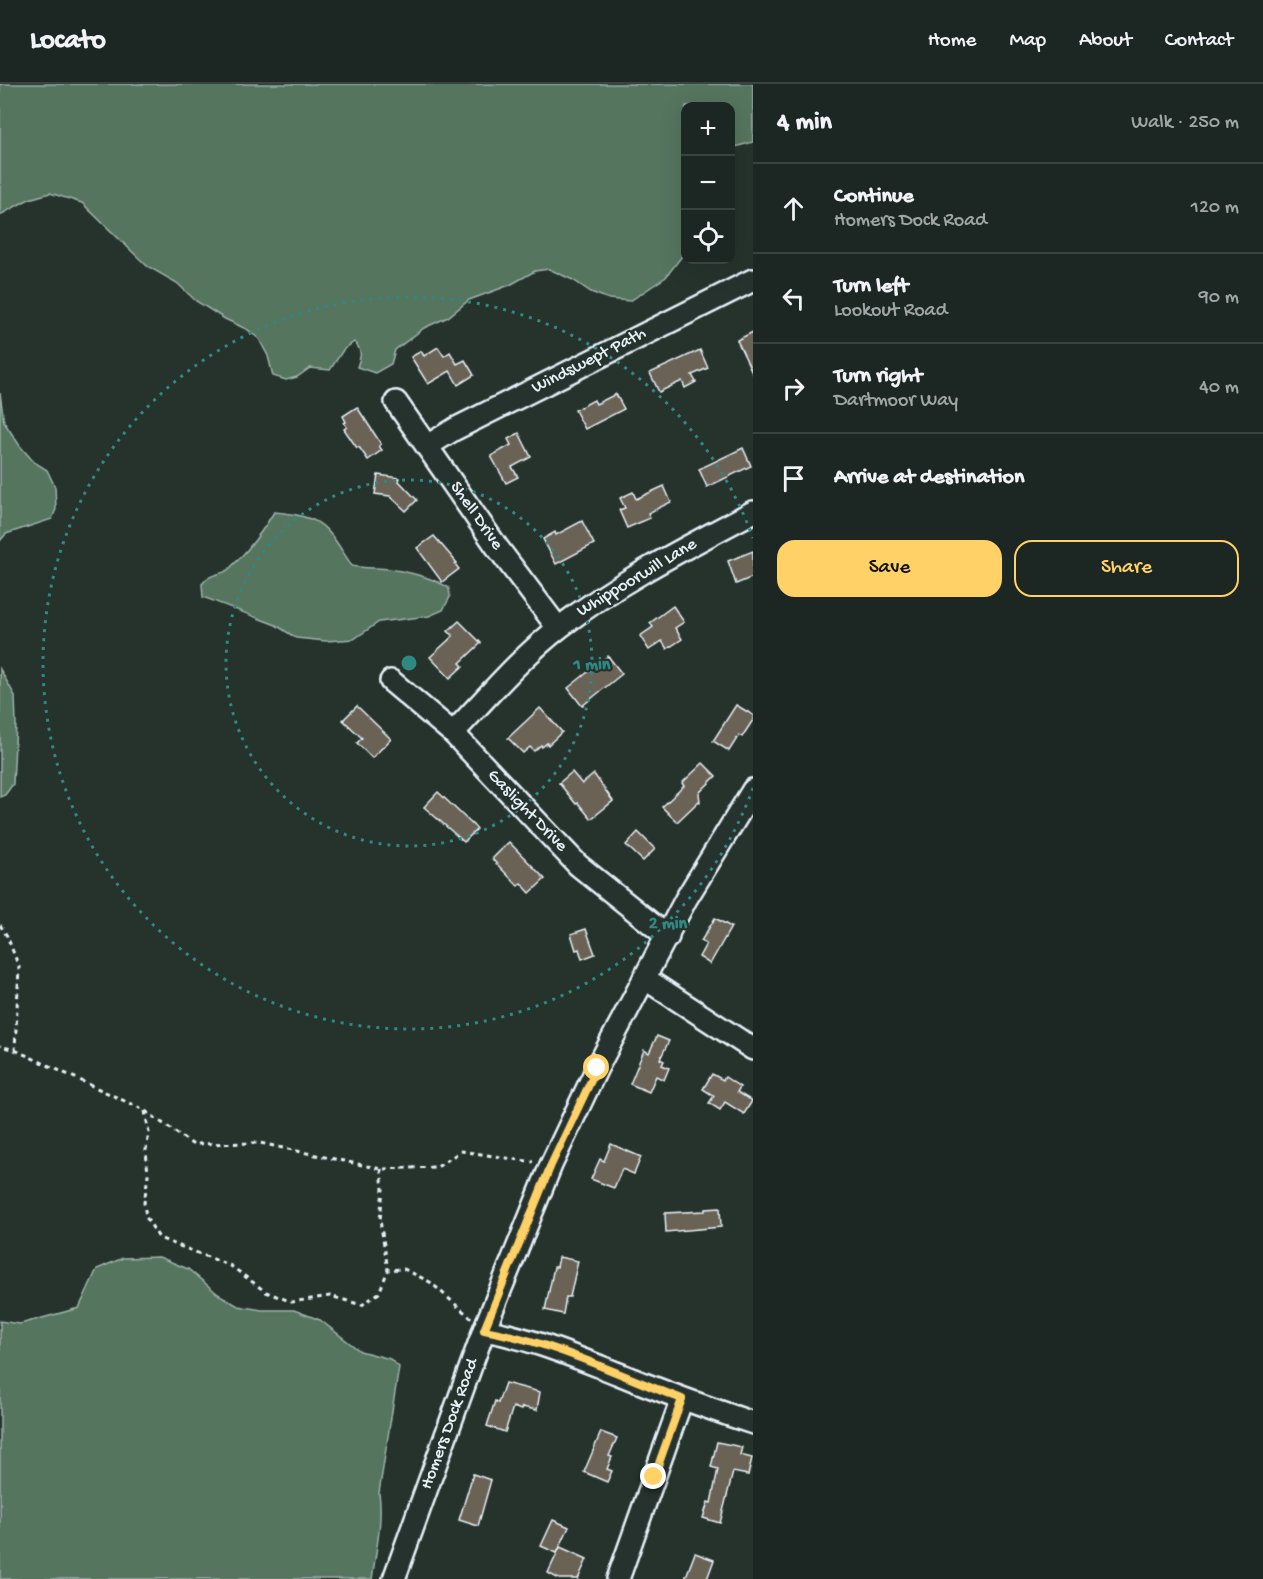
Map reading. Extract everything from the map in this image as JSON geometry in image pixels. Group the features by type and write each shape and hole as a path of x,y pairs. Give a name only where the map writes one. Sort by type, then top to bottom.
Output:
{"street":[{"name":"Windswept Path","path":"428,446 455,429 753,280"},
{"name":"Shell Drive","path":"396,402 497,547 558,628"},
{"name":"Whippoorwill Lane","path":"453,733 495,688 558,628 603,595 674,553 753,512"},
{"name":"Gaslight Drive","path":"391,681 453,733 578,865 668,937"},
{"name":"Homers Dock Road","path":"394,1579 484,1330 551,1165 597,1068 686,899 753,790"},
{"path":"644,978 753,1048"},
{"path":"484,1330 507,1334 563,1352 682,1399 753,1423"},
{"path":"618,1579 682,1399"}],"path":[{"path":"0,925 20,967 15,1050"},
{"path":"0,1046 15,1050 144,1110 192,1144 260,1143 381,1169 437,1167 461,1151 551,1165"},
{"path":"144,1110 149,1133 146,1150 148,1175 144,1203 146,1217 159,1238 231,1266 267,1292 292,1302 330,1296 362,1305 379,1293 388,1270 380,1220 383,1189 381,1169"},
{"path":"388,1270 404,1269 430,1282 484,1330"}],"green space":[{"path":"0,84 753,84 753,142 735,147 735,102 681,102 681,257 666,277 630,301 609,299 591,292 573,280 549,269 535,271 510,285 469,300 448,317 424,328 395,350 391,364 375,373 357,367 360,354 354,342 343,350 330,370 310,368 297,377 286,380 273,376 268,356 259,339 248,330 196,301 177,283 147,266 82,203 50,193 29,199 0,215"},
{"path":"0,393 4,422 34,462 47,470 55,487 56,509 52,519 6,534 0,541"},
{"path":"274,512 304,516 314,520 329,532 352,566 390,569 423,576 449,588 450,597 443,610 429,616 379,622 354,639 326,641 296,638 276,625 203,597 202,584 209,577 227,571 236,562 254,542"},
{"path":"0,669 15,696 16,724 13,784 5,795 0,797"},
{"path":"159,1257 188,1269 218,1294 238,1306 262,1310 294,1310 320,1320 360,1351 390,1359 399,1367 379,1493 380,1525 372,1579 0,1579 0,1321 20,1324 79,1308 97,1269 123,1258"}],"building":[{"path":"753,332 753,374 737,340"},
{"path":"438,347 444,356 450,352 457,364 465,360 474,375 458,385 450,371 428,384 411,357 421,351 424,356"},
{"path":"700,350 708,368 692,375 696,382 685,388 682,381 659,392 650,373"},
{"path":"616,394 624,409 585,429 575,410 594,400 596,404"},
{"path":"357,407 381,444 379,446 382,450 368,460 344,429 347,427 343,416"},
{"path":"519,433 531,457 512,467 518,477 506,483 491,456 511,445 508,439"},
{"path":"743,448 751,466 707,487 699,469"},
{"path":"378,475 400,478 399,481 417,500 406,511 390,496 375,494"},
{"path":"664,486 671,502 648,513 650,518 627,528 619,510 625,508 620,498 633,492 636,499"},
{"path":"582,521 594,544 556,564 543,539 555,532 556,535"},
{"path":"434,536 457,563 455,564 459,569 442,582 417,548"},
{"path":"753,551 753,577 736,584 728,561"},
{"path":"673,606 684,622 675,628 682,639 667,649 662,641 649,650 640,636 653,627 650,623"},
{"path":"459,621 481,643 460,663 463,666 450,678 430,657 453,636 448,631"},
{"path":"608,656 622,674 582,706 568,688"},
{"path":"736,705 753,715 753,720 742,737 739,735 729,751 713,741"},
{"path":"357,706 391,739 372,758 357,743 362,738 343,720"},
{"path":"540,708 562,732 548,745 547,743 542,747 541,745 534,751 530,747 523,753 508,738"},
{"path":"703,763 716,776 699,793 700,802 677,822 662,807"},
{"path":"572,772 582,784 594,774 613,801 591,819 559,783"},
{"path":"438,792 477,829 464,842 424,807"},
{"path":"638,832 655,849 643,861 626,845"},
{"path":"509,842 545,879 530,893 521,883 518,886 492,859"},
{"path":"715,918 731,927 710,964 699,957 706,944 701,941"},
{"path":"586,929 595,954 582,959 579,949 576,950 571,934"},
{"path":"657,1036 669,1041 660,1059 664,1061 662,1065 669,1068 664,1080 656,1076 649,1092 630,1084 644,1050 649,1053"},
{"path":"712,1074 723,1080 725,1077 740,1087 737,1092 752,1101 744,1114 725,1102 720,1110 709,1103 714,1096 703,1089"},
{"path":"611,1144 641,1157 634,1174 622,1169 614,1188 591,1179 600,1159 604,1161"},
{"path":"720,1208 721,1227 666,1232 665,1213"},
{"path":"559,1257 578,1261 570,1297 566,1297 563,1314 545,1310 554,1267 557,1267"},
{"path":"505,1383 540,1392 537,1410 522,1407 521,1410 513,1407 505,1432 487,1426 495,1401 498,1403"},
{"path":"601,1432 617,1438 609,1456 612,1457 607,1469 612,1471 607,1482 584,1472"},
{"path":"717,1442 742,1447 740,1455 752,1458 748,1475 733,1472 720,1523 703,1518 708,1502 711,1503 718,1469 711,1467"},
{"path":"473,1474 491,1480 478,1526 459,1520"},
{"path":"553,1520 569,1527 557,1553 541,1546"},
{"path":"560,1547 587,1559 578,1579 559,1579 548,1573"},
{"path":"695,1553 714,1560 707,1579 685,1579"}],"route":[{"path":"597,1068 551,1165 484,1330 507,1334 563,1352 682,1399 654,1477"}]}
